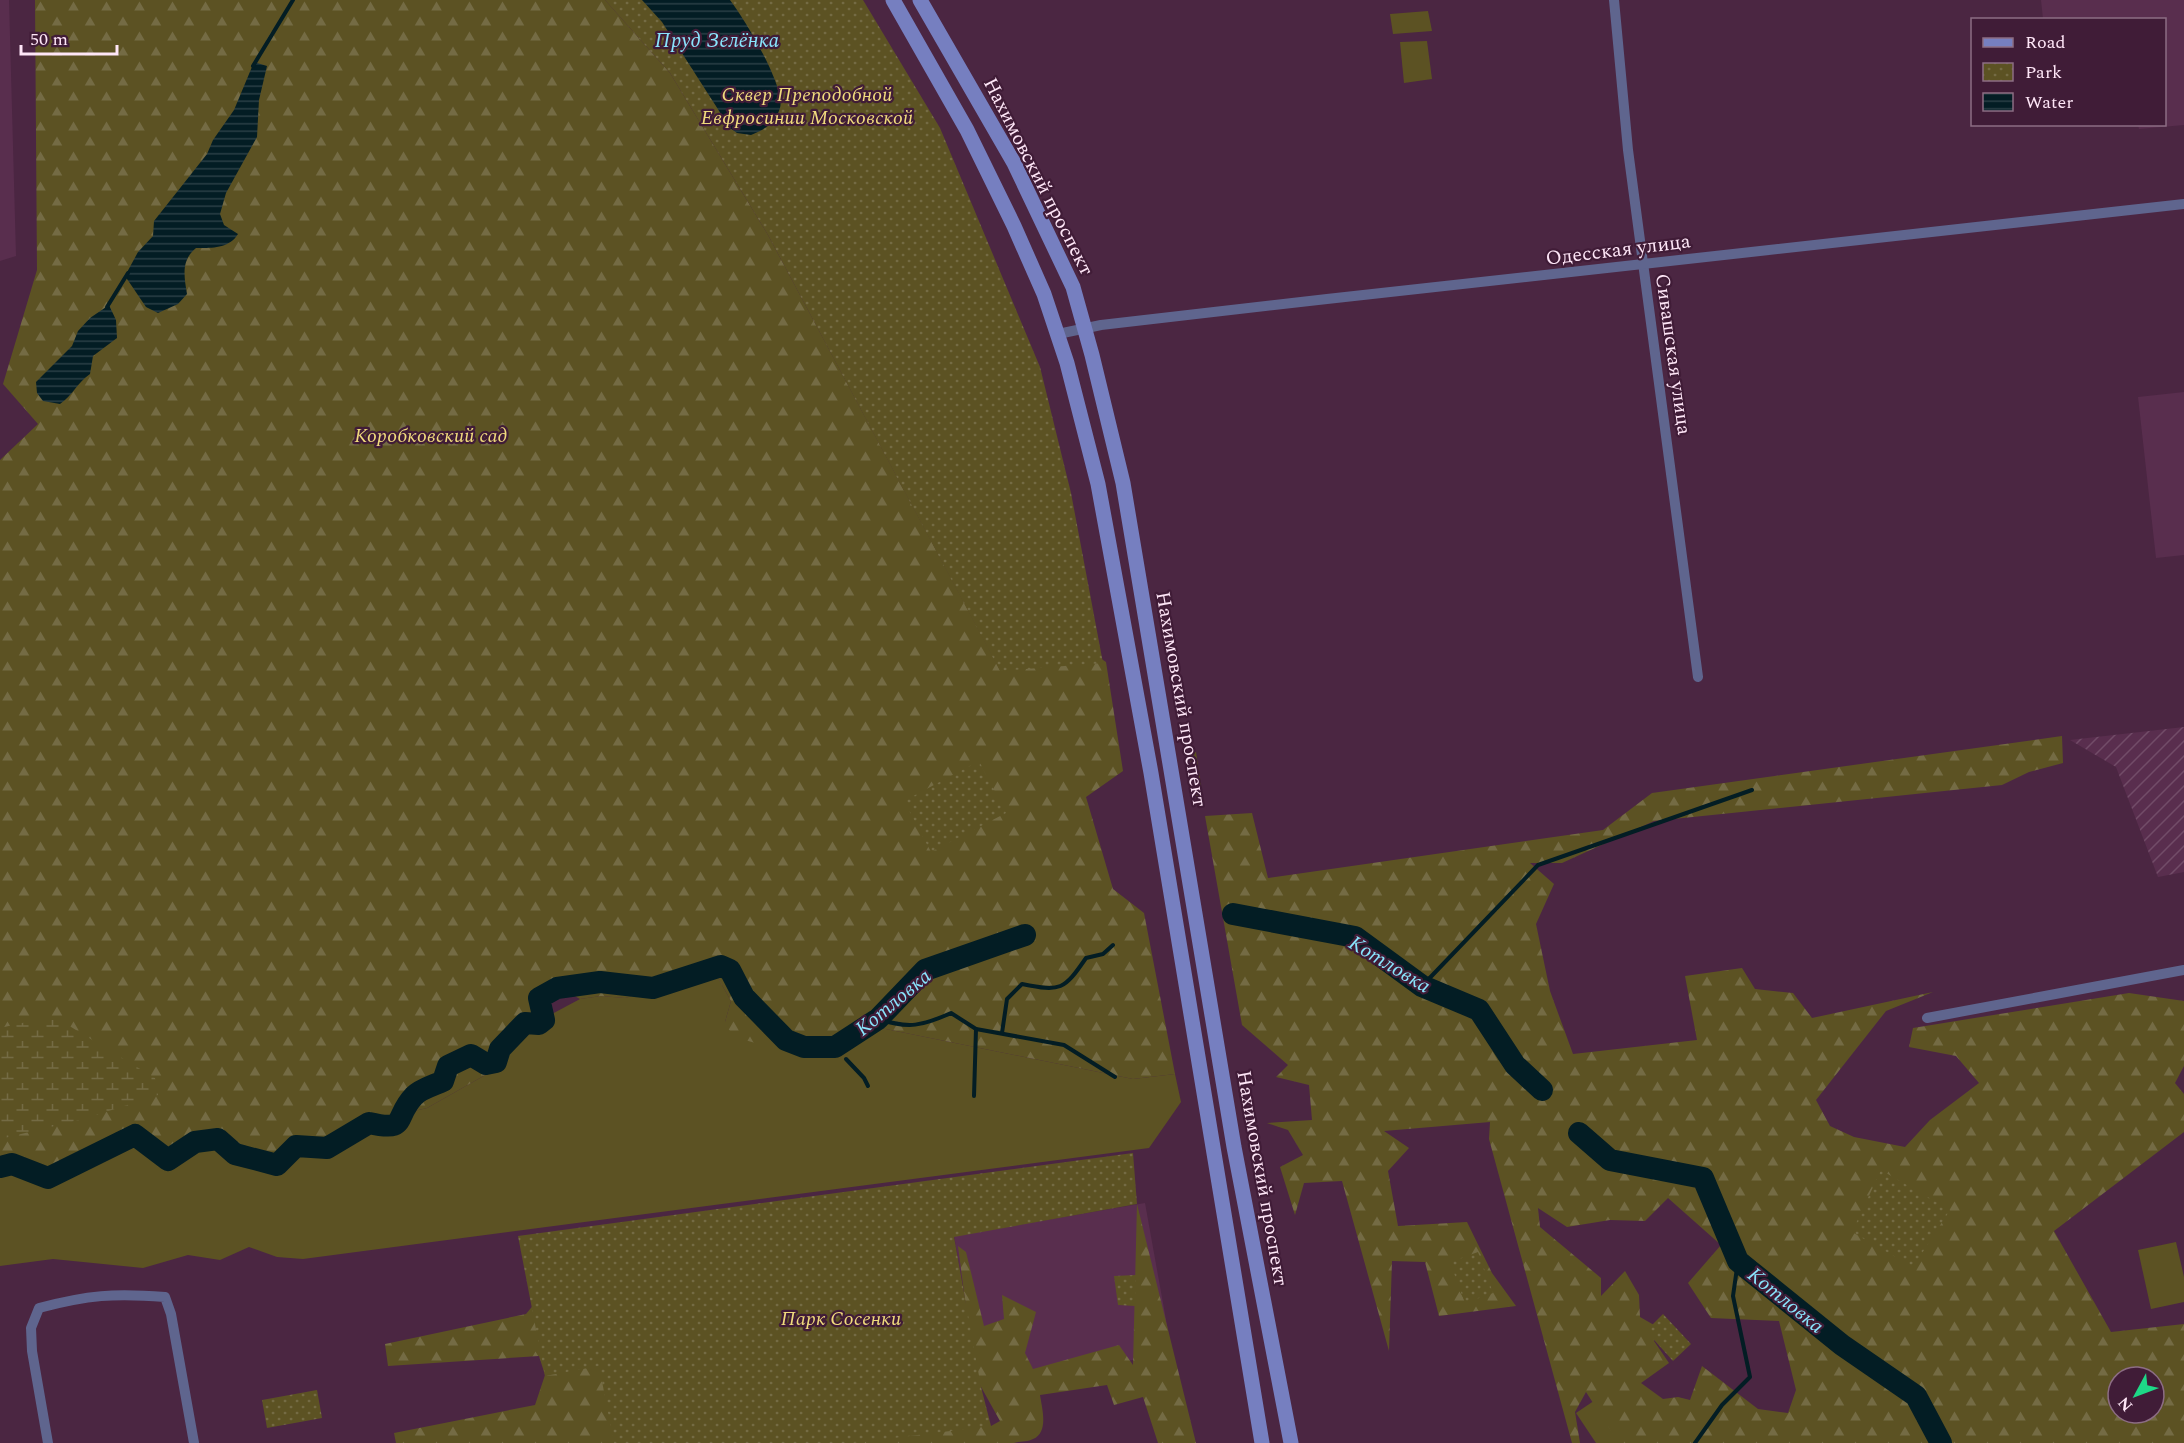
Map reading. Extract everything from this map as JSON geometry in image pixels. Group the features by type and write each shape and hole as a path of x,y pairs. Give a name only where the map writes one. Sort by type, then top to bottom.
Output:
{"main road":[{"path":"893,0 967,130 1044,294 1058,334 1098,484 1145,738 1262,1443"},
{"name":"Нахимовский проспект","path":"920,0 1014,164 1073,287 1084,328 1123,483 1234,1147 1291,1443"}],"street":[{"name":"Сивашская улица","path":"1614,0 1628,150 1698,677"},
{"name":"Одесская улица","path":"1058,334 1084,328 1327,299 1643,266 2184,204"},
{"path":"1927,1017 2184,970"},
{"path":"48,1443 31,1340 31,1328 39,1308 83,1296 121,1294 165,1297 171,1314 194,1443"}],"shaded area":[{"path":"0,0 9,0 16,256 0,261"},
{"path":"2041,0 2184,0 2184,125 2139,129 2138,126 2166,126 2166,18 2043,18"},
{"path":"2184,392 2184,555 2156,558 2138,397"},
{"path":"2184,727 2184,872 2158,877 2116,767 2070,740"},
{"path":"1145,1203 1172,1353 981,1387 954,1236"}],"green space":[{"name":"Коробковский сад","path":"35,0 605,0 670,73 768,235 1000,670 1100,658 1106,662 1123,771 1086,797 1113,889 1144,913 1175,1074 1133,1079 876,1027 812,1045 773,1048 738,1038 727,1028 725,1022 731,1001 718,978 709,974 625,998 601,996 580,999 557,986 537,997 542,1020 525,1021 499,1046 487,1074 427,1108 366,1122 325,1146 295,1143 275,1163 241,1154 219,1135 195,1139 168,1155 135,1132 53,1172 12,1161 0,1164 0,460 38,424 3,384 37,270"},
{"name":"Сквер Преподобной Евфросинии Московской","path":"605,0 863,0 940,128 1040,367 1071,493 1103,663 1000,671 768,235 670,73"},
{"path":"1428,11 1432,31 1393,34 1390,14"},
{"path":"1427,41 1432,79 1404,83 1400,42"},
{"path":"2062,736 2063,763 2029,772 2002,785 1654,821 1562,863 1530,863 1554,884 1536,924 1550,991 1573,1054 1697,1040 1685,976 1742,968 1755,989 1793,993 1812,1018 1933,992 1886,1011 1816,1100 1830,1126 1854,1137 1905,1147 1930,1120 1979,1083 1956,1056 1909,1047 1913,1028 2129,993 2184,1001 2184,1066 2175,1083 2184,1094 2184,1132 2054,1231 2111,1332 2184,1324 2184,1443 1619,1443 1586,1392 1575,1412 1580,1443 1572,1443 1489,1139 1490,1122 1384,1131 1409,1148 1388,1171 1398,1226 1467,1222 1492,1273 1516,1306 1439,1316 1425,1262 1392,1261 1389,1351 1342,1181 1304,1183 1295,1215 1280,1167 1303,1155 1288,1130 1267,1123 1312,1120 1309,1085 1276,1077 1288,1065 1242,1025 1205,816 1252,813 1268,878 1603,830 1652,793","holes":["1668,1198 1721,1245 1688,1283 1711,1318 1779,1321 1796,1390 1788,1413 1758,1409 1702,1366 1690,1400 1678,1397 1663,1399 1641,1383 1669,1363 1654,1341 1654,1325 1640,1317 1639,1295 1625,1271 1601,1296 1601,1278 1540,1227 1538,1208 1567,1227 1610,1220 1645,1221"]},
{"path":"1189,751 1196,752 1204,804 1198,806"},
{"path":"979,761 1006,813 931,852 904,801"},
{"path":"709,974 718,978 731,1001 725,1022 812,1045 876,1027 1133,1079 1175,1074 1181,1102 1149,1148 303,1259 277,1257 249,1247 220,1260 188,1255 143,1268 53,1259 0,1266 0,1164 12,1161 53,1172 135,1132 168,1155 195,1139 219,1135 241,1154 275,1162 295,1143 325,1146 366,1122 427,1108 487,1074 499,1046 525,1021 537,1022 580,999 601,996 625,998"},
{"path":"53,1016 155,1078 158,1095 84,1119 0,1139 0,1028"},
{"name":"Парк Сосенки","path":"1133,1153 1137,1204 954,1237 981,1387 991,1426 853,1443 614,1443 599,1366 545,1376 518,1236"},
{"path":"1881,1170 1950,1210 1913,1267 1852,1232"},
{"path":"1137,1204 1196,1443 1158,1443 1143,1397 1114,1405 1107,1385 1040,1395 1043,1413 1041,1431 1031,1440 1014,1443 396,1443 394,1433 535,1405 545,1375 539,1356 388,1366 385,1344 526,1314 540,1297 991,1426 1000,1421 975,1376 958,1246 966,1252 984,1326 1004,1319 1002,1295 1036,1312 1025,1353 1033,1369 1119,1345 1133,1365"},
{"path":"2176,1242 2184,1277 2184,1302 2151,1309 2138,1250"},
{"path":"1478,1252 1493,1293 1465,1303 1450,1262"},
{"path":"1136,1275 1135,1306 1118,1305 1114,1276"},
{"path":"1663,1314 1691,1344 1673,1361 1646,1331"},
{"path":"317,1390 322,1418 267,1428 262,1400"},
{"path":"1607,1392 1642,1443 1596,1443 1576,1413"}],"water":[{"name":"Пруд Зелёнка","path":"642,0 730,0 754,37 777,85 780,108 772,122 751,135 737,133 730,128 662,22"},
{"path":"254,62 267,66 259,100 257,137 226,193 220,214 224,225 238,234 225,245 214,248 196,248 186,263 187,294 178,304 158,313 146,307 125,276 138,252 153,236 154,221 207,154 213,140 234,110"},
{"path":"109,305 116,320 117,338 93,356 90,374 60,404 43,401 37,393 36,382 72,346 78,331 90,318"}],"waterway":[{"path":"253,66 293,0"},
{"path":"107,307 128,273"},
{"path":"1422,986 1538,865 1752,790"},
{"name":"Котловка","path":"1233,914 1355,937 1422,986 1479,1010 1515,1065 1542,1090"},
{"name":"Котловка","path":"0,1167 12,1164 48,1178 135,1135 168,1160 195,1142 218,1139 235,1154 277,1165 296,1146 327,1148 369,1123 390,1126 395,1124 417,1094 443,1081 448,1066 471,1055 486,1064 496,1062 500,1049 525,1023 539,1024 544,1020 539,998 557,988 600,982 653,988 721,966 730,970 744,997 786,1040 804,1047 835,1047 878,1019 925,970 1025,935"},
{"path":"1002,1033 1007,999 1022,984 1045,988 1060,986 1072,977 1086,958 1103,954 1113,945"},
{"path":"878,1019 915,1025 951,1013 976,1029 1064,1045 1115,1077"},
{"path":"974,1096 976,1029"},
{"name":"Котловка","path":"835,1047 839,1051"},
{"path":"846,1059 864,1078 868,1086"},
{"name":"Котловка","path":"1579,1133 1610,1160 1703,1178 1738,1261 1842,1345 1916,1396 1941,1443"},
{"path":"1695,1443 1722,1405 1750,1377 1733,1296 1738,1261"}]}
